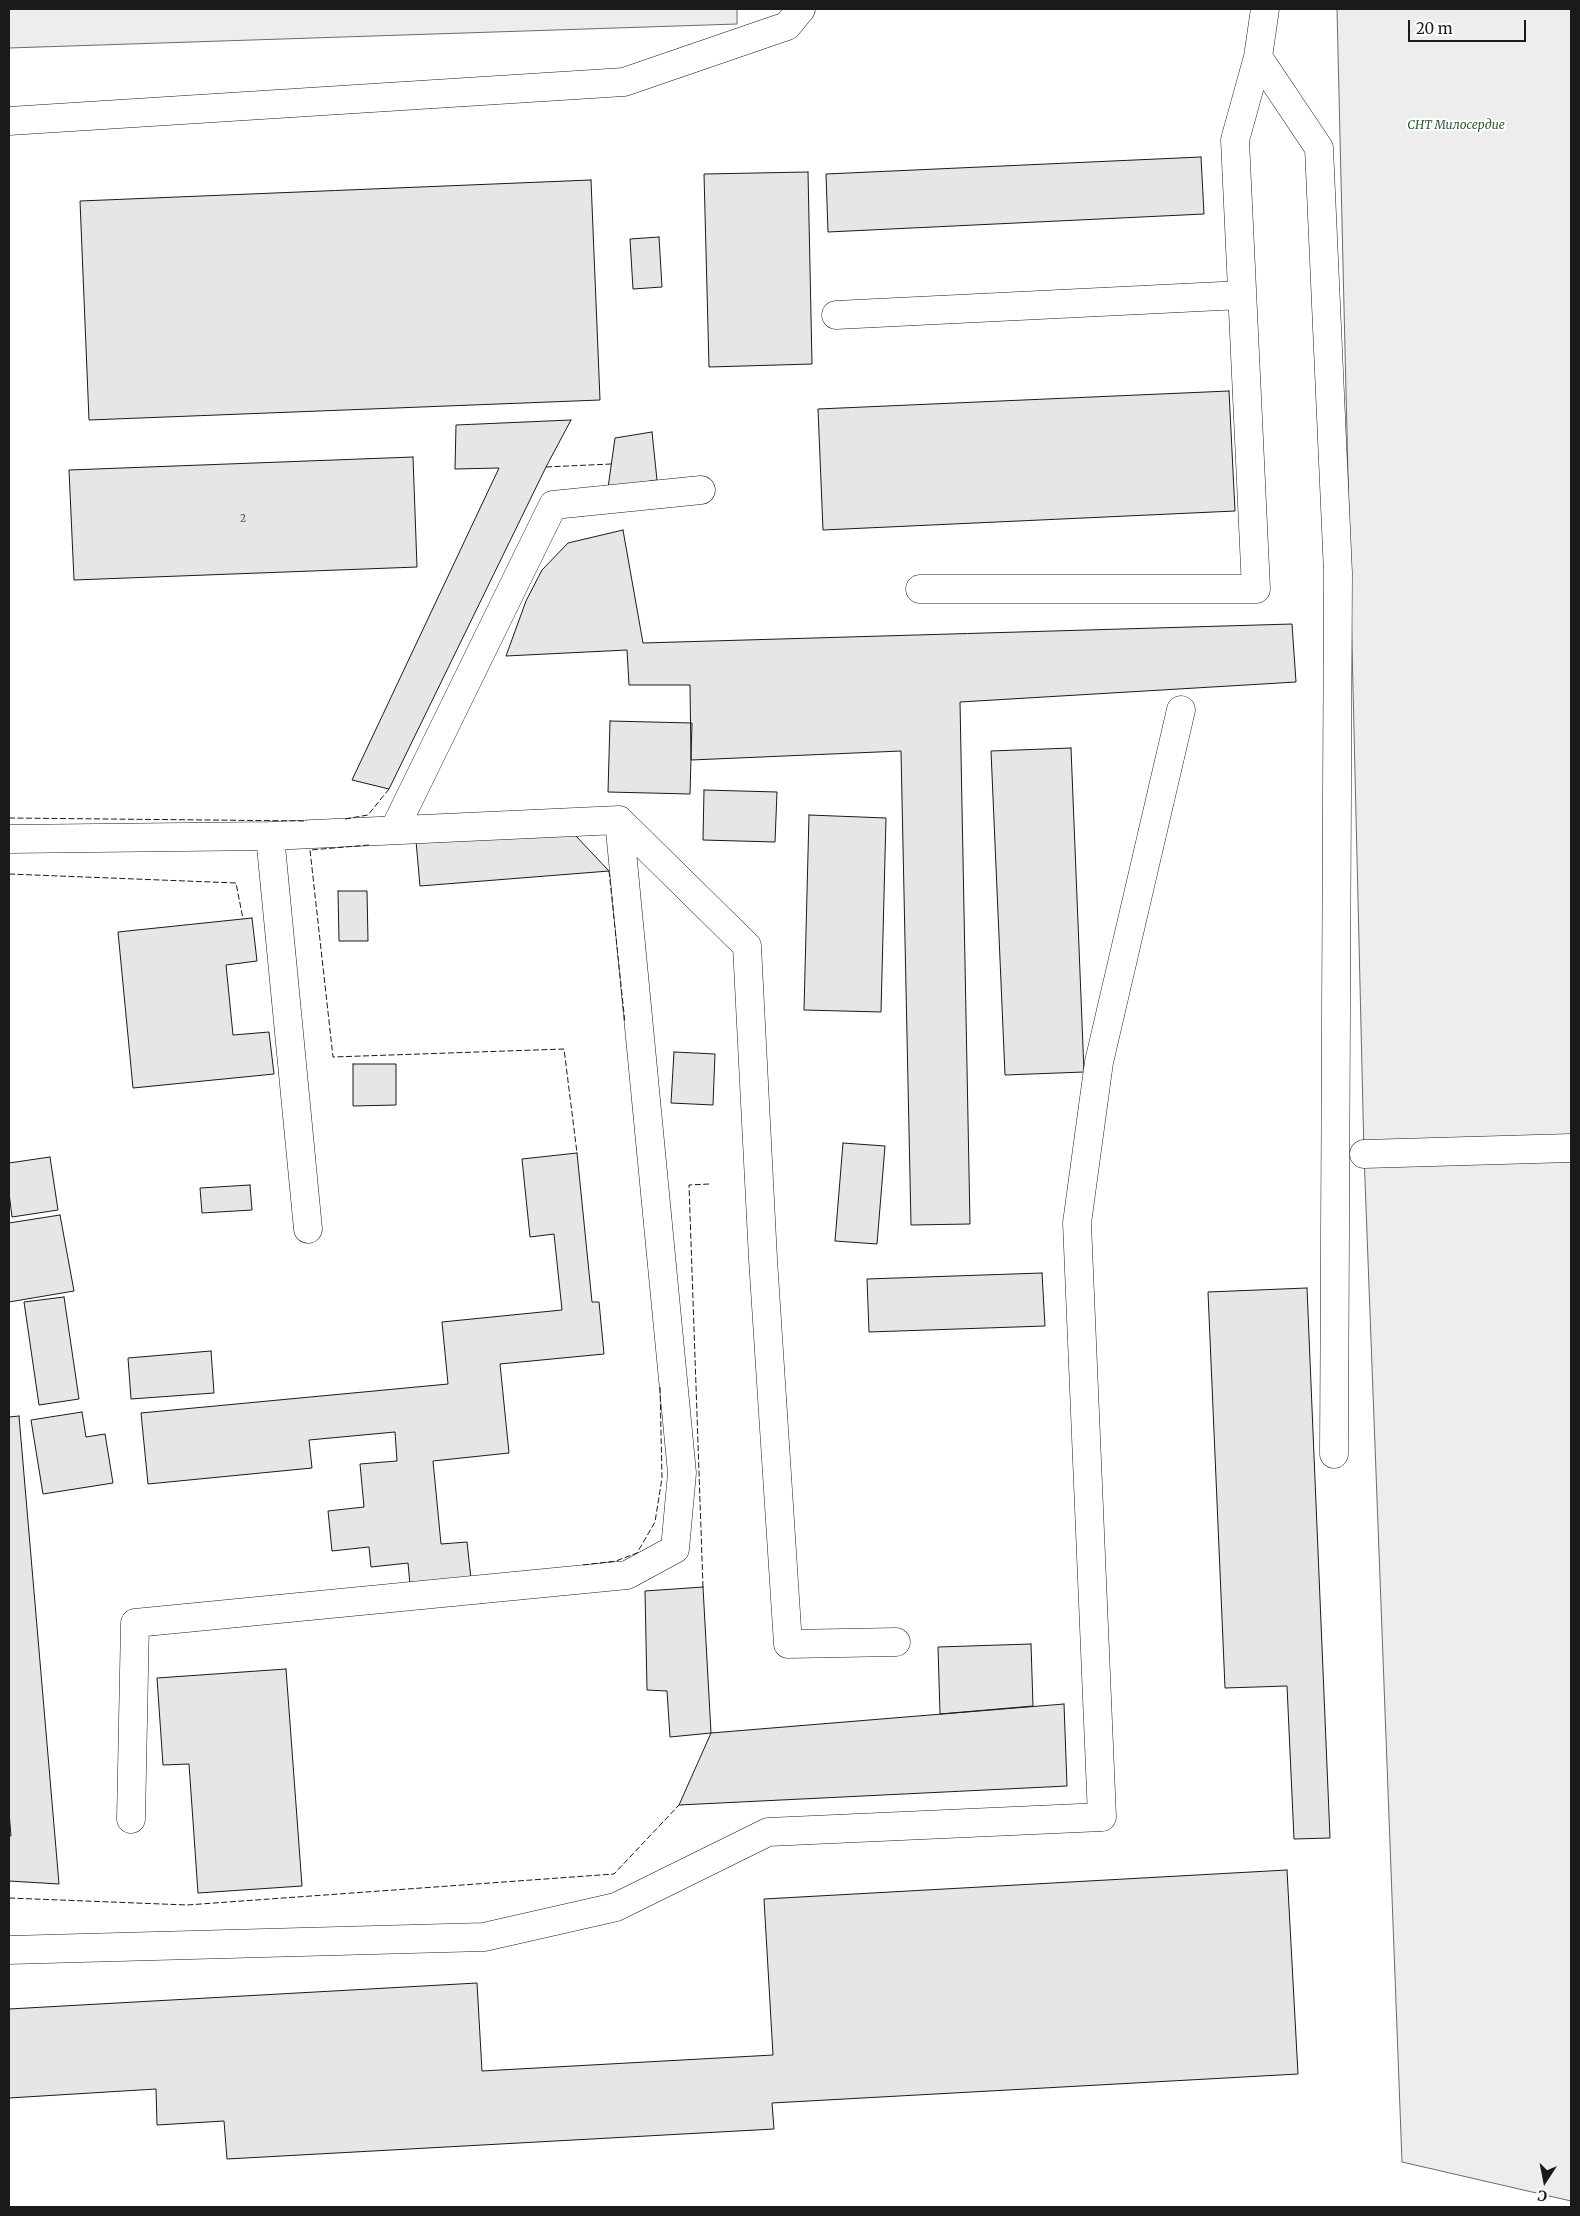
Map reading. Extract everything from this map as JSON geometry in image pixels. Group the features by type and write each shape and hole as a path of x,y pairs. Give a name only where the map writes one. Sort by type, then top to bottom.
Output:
{"lane":[{"path":"9,121 624,82 787,26 801,9"},
{"path":"920,589 1256,589 1235,140 1258,57 1266,9"},
{"path":"1258,57 1318,148 1338,573 1334,1454"},
{"path":"836,315 1242,296"},
{"path":"394,830 553,505 701,490"},
{"path":"9,1950 484,1936 616,1907 768,1832 1102,1817 1078,1223 1099,1062 1181,710"},
{"path":"131,1819 135,1623 626,1575 675,1548 682,1473 619,820"},
{"path":"9,839 270,836 619,820 746,946 763,1259 788,1644 896,1642"},
{"path":"270,836 308,1229"},
{"path":"1364,1154 1571,1148"}],"shaded area":[{"path":"9,9 737,9 737,24 9,48"},
{"name":"СНТ Милосердие","path":"1337,9 1571,9 1571,2201 1402,2162 1364,1154"}],"building":[{"path":"1201,157 1204,214 828,232 826,174"},
{"path":"808,172 812,364 709,367 704,174"},
{"path":"591,180 600,400 89,420 80,201"},
{"path":"659,237 662,287 633,289 630,239"},
{"path":"1229,391 1235,511 823,530 818,409"},
{"path":"571,420 546,467 389,789 352,780 499,468 455,469 456,425"},
{"path":"652,432 657,480 608,488 615,438"},
{"path":"413,457 417,567 74,580 69,470"},
{"path":"623,530 643,643 1292,624 1296,682 960,702 970,1224 911,1225 901,751 691,760 690,685 629,685 627,650 506,656 526,601 542,570 568,543"},
{"path":"610,721 692,723 690,794 608,792"},
{"path":"1071,748 1084,1072 1005,1075 991,751"},
{"path":"704,790 777,792 775,842 703,840"},
{"path":"809,815 886,818 881,1012 804,1010"},
{"path":"575,835 609,871 420,886 416,841"},
{"path":"338,891 367,891 368,941 339,941"},
{"path":"252,918 257,961 226,965 233,1035 269,1032 274,1074 133,1088 118,932"},
{"path":"674,1052 715,1054 713,1105 671,1103"},
{"path":"353,1064 396,1064 396,1105 353,1106"},
{"path":"843,1143 885,1146 877,1244 835,1241"},
{"path":"577,1153 592,1302 599,1302 604,1354 500,1364 509,1453 433,1461 441,1544 467,1542 471,1579 410,1585 408,1563 371,1567 369,1547 332,1551 328,1511 364,1507 360,1464 397,1461 395,1432 309,1440 312,1468 148,1484 141,1413 448,1384 442,1322 562,1310 554,1234 530,1237 522,1159"},
{"path":"50,1157 58,1210 12,1217 9,1193 9,1163"},
{"path":"250,1185 252,1210 202,1213 200,1188"},
{"path":"60,1215 74,1291 9,1302 9,1223"},
{"path":"1042,1273 1045,1326 869,1332 867,1279"},
{"path":"1307,1288 1330,1838 1294,1839 1287,1686 1225,1688 1208,1292"},
{"path":"64,1297 79,1399 39,1405 24,1302"},
{"path":"211,1351 214,1393 131,1399 128,1358"},
{"path":"82,1412 86,1437 105,1434 113,1483 43,1494 31,1420"},
{"path":"19,1416 59,1884 9,1881 9,1836 11,1836 9,1812 9,1417"},
{"path":"703,1587 711,1733 670,1737 667,1691 647,1690 645,1591"},
{"path":"1031,1644 1033,1706 940,1714 938,1647"},
{"path":"286,1669 302,1886 198,1893 189,1764 163,1765 157,1678"},
{"path":"1064,1704 1067,1786 679,1805 711,1733"},
{"path":"1287,1870 1298,2074 772,2103 774,2129 227,2159 224,2121 157,2125 156,2089 9,2098 9,2009 477,1983 482,2071 773,2055 764,1899"}],"fence":[{"path":"546,467 611,464"},
{"path":"345,819 368,815 389,789"},
{"path":"9,818 307,821"},
{"path":"369,845 310,850 333,1057 564,1049 577,1153"},
{"path":"609,871 625,1023"},
{"path":"9,874 236,883 243,919"},
{"path":"703,1587 689,1185 709,1184"},
{"path":"583,1565 616,1561 637,1553 655,1522 662,1478 660,1386"},
{"path":"9,1898 187,1905 614,1874 679,1805"}]}
